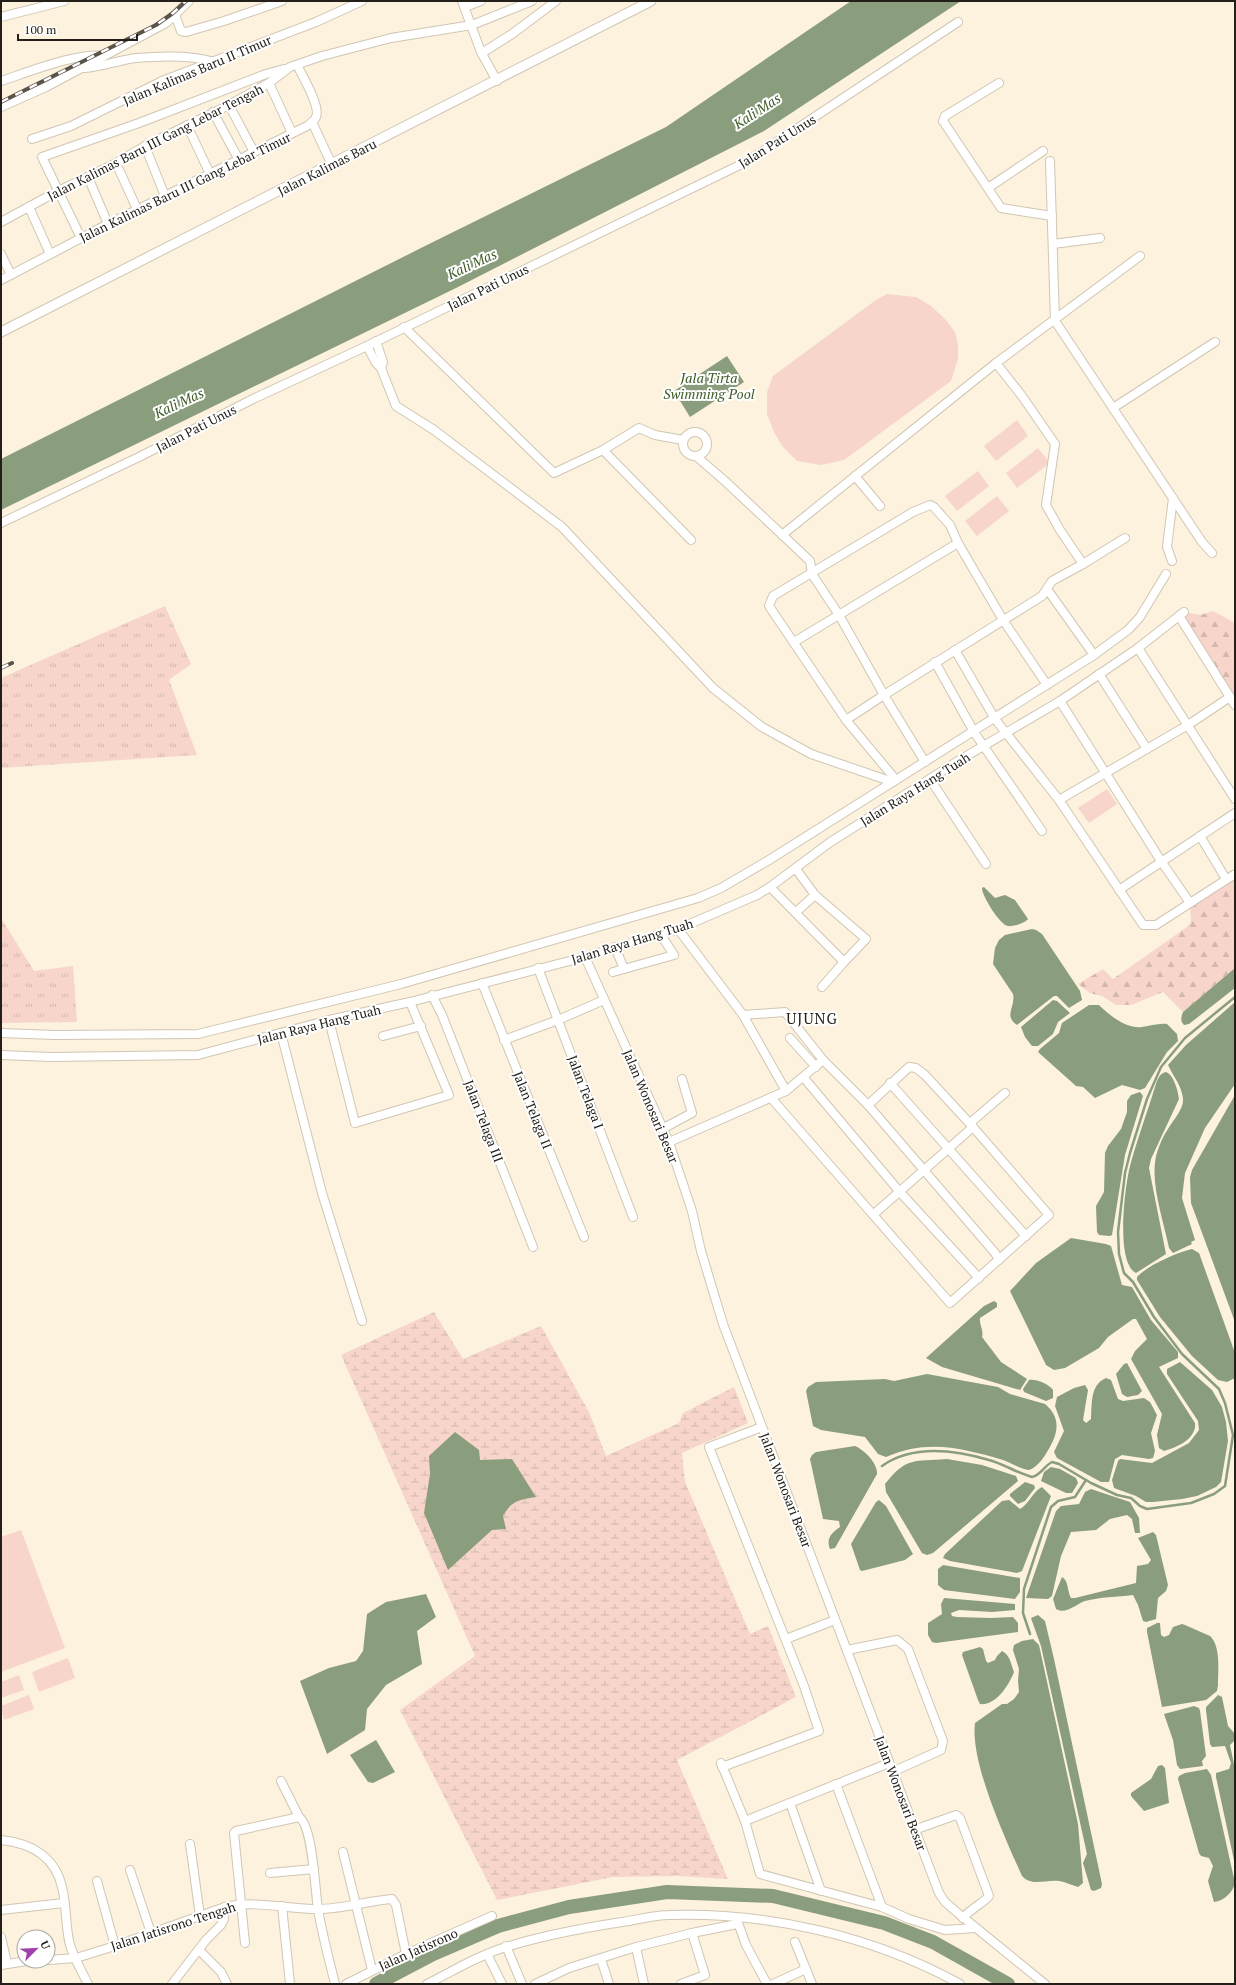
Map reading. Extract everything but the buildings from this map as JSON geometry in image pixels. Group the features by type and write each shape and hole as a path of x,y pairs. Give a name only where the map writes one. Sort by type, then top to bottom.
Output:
{"street":[{"path":"1,17 64,1"},
{"path":"1,107 46,87 166,23 189,2 197,1"},
{"path":"174,15 182,31 186,32 224,21 282,1"},
{"name":"Jalan Kalimas Baru II Timur","path":"32,140 71,126 162,81 214,62 253,44 316,22 362,1"},
{"path":"480,1 463,4 482,53 497,81"},
{"name":"Jalan Kalimas Baru III Gang Lebar Tengah","path":"1,222 58,191 116,163 145,146 229,105 294,66 322,56 391,38 472,25 532,1"},
{"path":"482,53 512,34 556,1"},
{"name":"Jalan Kalimas Baru","path":"1,332 497,81 651,1"},
{"name":"Jalan Pati Unus","path":"1,524 141,456 253,398 367,346 748,161 958,22"},
{"path":"1,81 74,59 91,56 103,56"},
{"path":"82,68 98,67 135,58 200,57 214,62"},
{"path":"81,238 42,157 139,123 266,74 294,66 314,101 318,112 316,118 312,122 332,165"},
{"path":"269,82 292,133"},
{"path":"999,83 945,116 943,121 1001,208 1011,211 1052,216"},
{"path":"229,105 254,152"},
{"path":"214,112 239,160"},
{"name":"Jalan Kalimas Baru III Gang Lebar Timur","path":"4,277 312,122"},
{"path":"187,125 210,174"},
{"path":"145,146 165,196"},
{"path":"988,188 1043,151"},
{"path":"1050,161 1055,321 1202,542 1212,552"},
{"path":"116,163 137,209"},
{"path":"88,177 108,224"},
{"path":"29,207 50,254"},
{"path":"1052,244 1100,238"},
{"path":"1,254 4,277"},
{"path":"782,535 996,363 1055,321 1140,256"},
{"path":"404,327 554,473 603,450 639,428 655,435 683,440"},
{"path":"376,341 383,362 381,368"},
{"path":"1113,408 1215,342"},
{"path":"367,346 376,364 381,368 396,406 434,430 562,527 713,688 756,722 810,754 894,781"},
{"path":"996,363 1022,396 1055,444 1046,505 1083,564"},
{"path":"696,456 703,452 707,445 705,437 699,432 691,432 683,440 683,448 688,454 696,456 726,482 810,561 812,574 839,615 884,695 925,762"},
{"path":"603,450 691,540"},
{"path":"855,476 880,506"},
{"path":"1172,561 1167,546 1173,498"},
{"path":"894,781 846,720 769,606 773,596 812,574 913,512 930,505 934,507 950,525 958,543 1003,620 1047,685"},
{"path":"846,720 935,662 1042,596 1052,581 1125,538"},
{"path":"794,642 958,543"},
{"name":"Jalan Raya Hang Tuah","path":"1,1033 55,1035 198,1034 416,979 698,898 721,888 770,860 1094,655 1128,630 1140,617 1166,574"},
{"path":"1047,589 1094,655"},
{"name":"Jalan Raya Hang Tuah","path":"1,1055 51,1057 198,1055 329,1020 410,1002 432,995 585,957 678,929 770,887 829,843 983,746 1060,700 1138,648 1182,614 1230,697"},
{"path":"1138,648 1235,799"},
{"path":"955,650 995,719 1059,800 1143,925 1156,925 1235,874"},
{"path":"935,662 974,732 1042,831"},
{"path":"1099,674 1147,749"},
{"path":"1059,800 1188,725 1230,697 1235,705"},
{"path":"1060,700 1161,861 1190,903"},
{"path":"930,779 986,864"},
{"path":"1119,890 1235,813"},
{"path":"1200,836 1226,879"},
{"path":"796,869 815,895 866,938 822,987"},
{"path":"770,887 844,962"},
{"path":"796,912 815,895"},
{"path":"678,929 744,1015 786,1091"},
{"path":"613,972 674,955 661,935"},
{"path":"615,947 624,969"},
{"name":"Jalan Wonosari Besar","path":"585,957 669,1142 692,1211 701,1251 721,1318 939,1893 945,1902 963,1918 1046,1984"},
{"name":"Jalan Telaga I","path":"538,968 633,1217"},
{"name":"Jalan Telaga II","path":"482,983 584,1236"},
{"name":"Jalan Telaga III","path":"432,995 442,1015 533,1247"},
{"path":"504,1040 558,1020 604,1000"},
{"path":"329,1020 355,1124 449,1095 410,1002"},
{"path":"744,1015 785,1012 823,1060 868,1105 995,1253 999,1260"},
{"path":"383,1036 421,1026"},
{"path":"281,1033 322,1193 362,1321"},
{"path":"790,1038 816,1067"},
{"path":"669,1142 786,1091 804,1078 823,1060"},
{"path":"772,1098 950,1303 1049,1216 971,1125 925,1075 916,1068 909,1066 868,1105"},
{"path":"804,1078 899,1191 979,1278"},
{"path":"662,1129 692,1113 682,1079"},
{"path":"890,1083 1026,1236"},
{"path":"874,1214 948,1149 1005,1093"},
{"path":"762,1427 709,1447 786,1639 819,1731 721,1765 745,1821 760,1874 882,1907 909,1919 945,1930 975,1928"},
{"path":"786,1639 835,1620"},
{"path":"847,1650 896,1640 908,1649 943,1741 941,1750 892,1772"},
{"path":"745,1821 889,1763"},
{"path":"282,1781 300,1818 304,1823 314,1869 318,1909 335,1984"},
{"path":"836,1784 882,1907"},
{"path":"790,1803 821,1891"},
{"path":"914,1830 956,1815 960,1818 989,1896 986,1900 970,1909 963,1918"},
{"path":"245,1943 234,1833 236,1831 300,1818"},
{"path":"1,1840 32,1847 45,1857 56,1870 62,1887 70,1946 88,1984"},
{"path":"190,1844 200,1916"},
{"path":"343,1852 372,1970"},
{"path":"270,1873 314,1869"},
{"path":"130,1870 150,1932"},
{"path":"97,1882 115,1946"},
{"name":"Jalan Jatisrono Tengah","path":"56,1959 76,1958 226,1907 242,1904 318,1909 392,1899 396,1905 406,1954"},
{"path":"1,1910 64,1903"},
{"path":"282,1906 290,1984"},
{"path":"172,1984 221,1925 224,1919 226,1907"},
{"path":"427,1984 506,1946 568,1931 668,1915 791,1925 857,1941 916,1962 960,1984"},
{"name":"Jalan Jatisrono","path":"346,1984 406,1954 492,1916"},
{"path":"535,1984 569,1968 636,1947 737,1921"},
{"path":"737,1921 746,1946 766,1984"},
{"path":"685,1983 705,1975 692,1933"},
{"path":"1,1937 4,1964 16,1962"},
{"path":"795,1942 812,1984"},
{"path":"506,1946 522,1984"},
{"path":"636,1947 644,1984"},
{"path":"199,1950 221,1972 227,1984"},
{"path":"487,1954 502,1984"},
{"path":"601,1958 610,1984"},
{"path":"773,1984 806,1969"}],"green space":[{"path":"887,294 916,297 931,306 945,319 955,332 958,344 958,359 951,381 844,460 821,465 797,461 782,446 774,432 767,414 767,392 773,376 876,300"},
{"path":"1017,420 1028,436 996,461 984,446"},
{"path":"1038,448 1050,463 1017,488 1006,473"},
{"path":"978,471 989,486 957,511 945,496"},
{"path":"997,496 1009,511 977,536 965,521"},
{"path":"165,606 191,664 169,680 197,755 1,768 1,678"},
{"path":"1213,611 1235,623 1235,705 1179,616 1184,612 1200,615"},
{"path":"1107,789 1117,804 1089,823 1078,808"},
{"path":"1235,874 1235,968 1183,1012 1163,992 1131,1005 1116,1005 1102,996 1090,993 1078,984 1103,969 1113,979 1187,927 1191,922 1190,903"},
{"path":"1,918 34,971 73,966 77,1022 1,1023"},
{"path":"434,1312 463,1359 541,1326 589,1412 606,1456 679,1423 683,1413 734,1387 748,1423 682,1453 685,1482 750,1634 768,1626 796,1697 677,1760 728,1879 678,1876 613,1877 497,1900 400,1710 475,1656 341,1355"},
{"path":"21,1530 65,1648 1,1672 1,1537"},
{"path":"68,1658 75,1678 39,1692 32,1672"},
{"path":"19,1675 24,1690 1,1698 1,1682"},
{"path":"29,1695 34,1709 4,1720 1,1706"}],"water":[{"name":"Kali Mas","path":"851,1 961,1 764,131 456,288 1,510 1,459 666,127"},
{"name":"Jala Tirta Swimming Pool","path":"727,356 744,382 690,417 674,391"},
{"path":"984,887 995,898 1005,895 1015,900 1028,919 1016,925 1008,926 1005,924 996,916 988,903 982,888"},
{"path":"1032,929 1042,934 1080,991 1082,1000 1069,1008 1057,996 1054,996 1017,1025 1013,1022 1010,1014 1013,1003 1013,994 993,964 995,948 999,940 1005,935"},
{"path":"1235,968 1235,988 1189,1024 1184,1025 1181,1019 1183,1012"},
{"path":"1053,1000 1057,1001 1070,1013 1058,1022 1053,1034 1038,1046 1032,1046 1025,1037 1021,1027"},
{"path":"1235,1002 1235,1084 1205,1128 1185,1173 1182,1198 1195,1240 1191,1242 1192,1244 1173,1253 1169,1248 1155,1184 1156,1159 1160,1145 1180,1111 1183,1103 1181,1090 1168,1065 1186,1045"},
{"path":"1089,1005 1099,1005 1113,1017 1130,1026 1142,1027 1167,1024 1177,1034 1178,1041 1167,1052 1145,1088 1140,1090 1122,1085 1095,1098 1083,1087 1076,1086 1038,1052 1059,1033 1062,1023"},
{"path":"1166,1072 1171,1076 1177,1088 1179,1099 1151,1159 1149,1168 1166,1254 1136,1273 1130,1266 1124,1240 1124,1206 1128,1176 1157,1082 1160,1076"},
{"path":"1140,1092 1143,1096 1125,1155 1112,1235 1099,1235 1097,1232 1096,1206 1104,1192 1105,1153 1108,1146 1121,1129 1127,1112 1127,1101 1131,1095"},
{"path":"1235,1095 1235,1322 1191,1203 1190,1177 1192,1170"},
{"path":"1071,1238 1111,1246 1122,1285 1132,1287 1151,1320 1178,1352 1178,1358 1159,1367 1195,1423 1193,1434 1180,1445 1164,1451 1159,1448 1157,1435 1162,1414 1131,1359 1135,1351 1147,1339 1136,1319 1133,1319 1108,1337 1099,1348 1065,1368 1054,1370 1046,1365 1010,1291 1036,1263"},
{"path":"1192,1249 1199,1253 1235,1353 1235,1378 1227,1382 1218,1380 1192,1356 1160,1317 1137,1280 1137,1277 1155,1264 1170,1256"},
{"path":"994,1301 997,1303 997,1307 980,1318 982,1337 1001,1362 1027,1379 1020,1390 942,1367 926,1358 984,1306"},
{"path":"1180,1362 1212,1390 1222,1407 1226,1422 1228,1441 1221,1482 1216,1487 1197,1496 1182,1499 1146,1502 1136,1496 1114,1488 1112,1480 1120,1459 1152,1463 1189,1443 1199,1430 1198,1421 1167,1374 1167,1369"},
{"path":"1127,1363 1142,1391 1138,1395 1127,1397 1122,1394 1116,1374 1124,1364"},
{"path":"927,1374 998,1387 1010,1394 1045,1404 1054,1416 1056,1422 1056,1434 1044,1457 1037,1465 1029,1470 1003,1460 973,1452 944,1447 916,1448 901,1451 886,1457 878,1454 865,1437 821,1430 813,1426 806,1391 808,1387 816,1382 885,1379 894,1381"},
{"path":"1106,1378 1111,1380 1118,1399 1123,1401 1144,1398 1150,1402 1157,1415 1151,1433 1155,1451 1153,1458 1149,1459 1122,1455 1115,1459 1109,1482 1101,1482 1057,1458 1054,1452 1064,1431 1055,1406 1057,1397 1074,1388 1085,1385 1088,1390 1083,1420 1086,1423 1091,1419 1094,1390 1101,1381"},
{"path":"1029,1380 1039,1381 1048,1386 1053,1390 1053,1398 1046,1401 1024,1392 1023,1389"},
{"path":"455,1432 479,1450 480,1460 512,1459 536,1497 520,1500 513,1504 503,1516 506,1529 492,1530 448,1570 424,1513 430,1474 429,1456"},
{"path":"855,1446 870,1457 877,1470 877,1474 835,1548 830,1549 829,1539 830,1536 840,1527 839,1521 823,1519 810,1459 816,1452"},
{"path":"947,1459 982,1465 1016,1476 1018,1481 933,1553 927,1555 922,1553 886,1492 885,1484 899,1469 912,1462"},
{"path":"1051,1467 1060,1469 1076,1478 1078,1483 1072,1493 1066,1493 1041,1481 1044,1472"},
{"path":"1025,1482 1034,1485 1035,1488 1025,1501 1018,1504 1010,1496 1010,1494"},
{"path":"1042,1487 1051,1496 1022,1571 1017,1573 950,1561 943,1558 945,1554 1002,1501 1009,1500 1020,1509 1036,1491"},
{"path":"1091,1489 1130,1502 1139,1518 1140,1533 1135,1533 1132,1519 1127,1515 1110,1519 1096,1530 1071,1532 1061,1556 1052,1596 1048,1599 1026,1598 1056,1511 1061,1506 1079,1504 1085,1492"},
{"path":"879,1500 886,1506 913,1554 905,1560 862,1571 860,1570 851,1544 876,1502"},
{"path":"1153,1532 1156,1535 1168,1585 1166,1591 1158,1598 1156,1619 1146,1622 1143,1621 1133,1595 1085,1601 1063,1611 1056,1609 1053,1599 1062,1577 1066,1581 1071,1598 1136,1583 1137,1566 1148,1564 1151,1560 1138,1538"},
{"path":"943,1565 1020,1578 1020,1592 1015,1599 944,1590 938,1585 938,1569"},
{"path":"426,1594 436,1617 417,1631 422,1664 386,1685 367,1709 365,1730 327,1754 300,1681 329,1668 356,1661 363,1651 367,1614 386,1602"},
{"path":"944,1598 1015,1604 1015,1610 992,1612 959,1610 951,1613 952,1616 957,1617 1013,1617 1018,1623 1018,1632 936,1643 932,1642 928,1635 928,1623 942,1614 941,1604"},
{"path":"1038,1615 1045,1621 1102,1884 1101,1888 1094,1891 1091,1890 1083,1863 1087,1854 1041,1646 1031,1618"},
{"path":"1160,1623 1161,1635 1164,1637 1169,1635 1173,1627 1182,1624 1210,1636 1214,1640 1218,1659 1218,1685 1217,1691 1206,1700 1162,1707 1147,1632 1147,1628"},
{"path":"1033,1639 1039,1645 1078,1824 1083,1883 1078,1887 1059,1881 1035,1882 1022,1876 990,1800 978,1758 975,1739 975,1723 1002,1704 1007,1704 1014,1699 1019,1692 1019,1669 1013,1650 1014,1645 1022,1641"},
{"path":"980,1647 983,1649 986,1661 988,1663 995,1660 1002,1651 1005,1653 1010,1660 1014,1672 1009,1683 1001,1694 986,1704 980,1704 978,1700 962,1655 963,1652"},
{"path":"1218,1695 1222,1697 1228,1726 1235,1734 1235,1740 1230,1745 1235,1769 1235,1865 1216,1777 1216,1773 1229,1769 1231,1763 1225,1746 1212,1747 1210,1744 1206,1710 1206,1707"},
{"path":"1194,1706 1199,1708 1200,1711 1206,1756 1202,1761 1203,1766 1180,1769 1177,1765 1173,1740 1164,1714"},
{"path":"376,1740 395,1772 373,1783 368,1782 350,1755"},
{"path":"1162,1765 1165,1768 1169,1803 1144,1811 1131,1796 1131,1793 1151,1779 1158,1766"},
{"path":"1207,1769 1211,1775 1235,1883 1228,1896 1214,1902 1208,1881 1213,1866 1209,1858 1201,1856 1199,1853 1178,1779 1179,1776 1185,1773"}],"waterway":[{"path":"882,1466 907,1454 934,1451 948,1452 976,1456 1032,1477 1052,1462 1059,1464 1091,1483 1117,1495 1131,1498 1140,1506 1147,1509 1191,1503 1214,1494 1225,1486 1233,1435 1225,1403 1219,1389 1182,1354 1154,1317 1133,1282 1124,1273 1119,1254 1118,1232 1125,1173 1130,1153 1147,1099 1161,1067 1185,1038 1235,997"},
{"path":"1030,1634 1023,1613 1024,1589 1051,1507 1058,1501 1075,1497 1086,1480"},
{"path":"376,1984 433,1954 498,1926 569,1907 667,1892 773,1896 884,1923 933,1942 1008,1984"}],"railway":[{"path":"1,102 156,25 173,13 186,1"},
{"path":"1,668 12,663"}],"district":[{"name":"UJUNG","path":"812,1019"}]}
